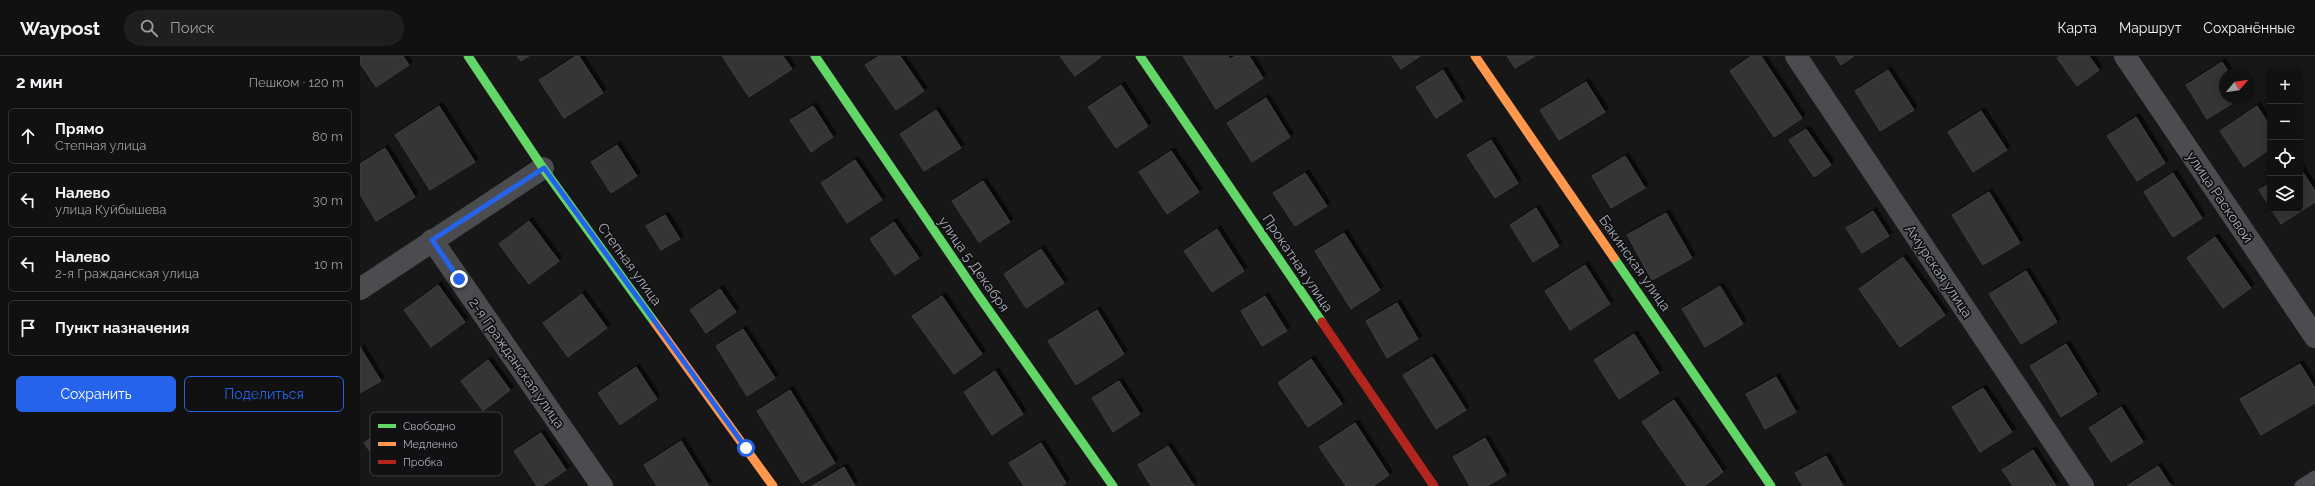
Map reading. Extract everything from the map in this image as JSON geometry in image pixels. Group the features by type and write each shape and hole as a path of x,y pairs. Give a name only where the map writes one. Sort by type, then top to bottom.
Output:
{"street":[{"name":"Степная улица","path":"468,56 544,168 773,486"},
{"name":"улица 5 Декабря","path":"815,56 978,295 1113,486"},
{"name":"Прокатная улица","path":"1140,56 1434,486"},
{"name":"Бакинская улица","path":"1475,56 1771,486"},
{"name":"Амурская улица","path":"1796,56 2083,486"},
{"name":"улица Расковой","path":"2125,56 2315,337"},
{"path":"360,289 432,240 544,168"},
{"name":"2-я Гражданская улица","path":"432,240 602,486"}],"lane":[{"path":"2301,486 2315,477"}],"building":[{"path":"360,56 403,56 409,65 376,87 360,63"},
{"path":"517,56 529,56 521,61"},
{"path":"576,56 579,56 603,93 564,118 539,80"},
{"path":"722,56 783,56 792,69 749,97"},
{"path":"879,56 900,56 924,91 896,110 865,65"},
{"path":"1060,56 1100,56 1101,57 1075,76"},
{"path":"1183,56 1228,56 1230,59 1235,56 1249,56 1263,78 1216,109"},
{"path":"1392,56 1420,56 1401,69"},
{"path":"1507,56 1535,56 1515,68"},
{"path":"1751,56 1761,56 1802,118 1774,137 1730,71"},
{"path":"1835,56 1854,56 1841,65"},
{"path":"2061,56 2089,56 2099,70 2077,86 2057,58"},
{"path":"2222,62 2226,68 2219,68 2219,104 2231,104 2207,119 2186,85"},
{"path":"1443,70 1462,101 1436,118 1416,87"},
{"path":"1888,70 1914,110 1880,131 1855,91"},
{"path":"1586,82 1605,112 1559,140 1540,110"},
{"path":"1121,85 1148,126 1116,148 1088,107"},
{"path":"1266,98 1290,137 1252,162 1227,123"},
{"path":"439,106 475,162 430,190 395,135"},
{"path":"813,106 833,137 811,152 790,120"},
{"path":"2257,106 2267,121 2267,151 2244,167 2220,131"},
{"path":"936,110 961,148 924,171 900,134"},
{"path":"1981,111 2007,150 1973,172 1948,132"},
{"path":"2136,117 2165,163 2137,181 2107,136"},
{"path":"1806,129 1831,165 1814,177 1789,140"},
{"path":"1491,140 1518,183 1495,198 1467,155"},
{"path":"617,145 637,176 611,193 591,162"},
{"path":"385,148 415,197 376,221 360,194 360,164"},
{"path":"1171,151 1199,192 1167,214 1139,172"},
{"path":"1625,156 1645,188 1611,208 1592,176"},
{"path":"855,160 882,200 847,223 821,183"},
{"path":"1305,173 1327,206 1295,226 1273,193"},
{"path":"2173,173 2202,218 2173,237 2144,192"},
{"path":"2303,173 2315,191 2315,202 2303,210"},
{"path":"983,181 1010,222 979,242 952,201"},
{"path":"2267,185 2267,202 2259,190"},
{"path":"1989,192 2020,243 1983,265 1952,215"},
{"path":"1536,208 1559,246 1533,262 1510,225"},
{"path":"1873,211 1889,236 1862,253 1846,228"},
{"path":"2273,212 2300,212 2281,224"},
{"path":"1666,213 1692,258 1652,280 1627,235"},
{"path":"665,215 680,239 661,250 646,226"},
{"path":"529,221 559,261 529,284 499,244"},
{"path":"894,222 919,258 895,275 870,239"},
{"path":"1217,229 1244,271 1212,292 1184,251"},
{"path":"1344,233 1380,290 1351,309 1315,251"},
{"path":"2215,237 2251,288 2223,308 2187,258"},
{"path":"1041,249 1064,283 1026,308 1004,274"},
{"path":"1903,257 1945,315 1900,347 1859,289"},
{"path":"1585,265 1610,304 1570,330 1545,291"},
{"path":"2026,271 2057,322 2021,344 1989,294"},
{"path":"438,285 465,322 431,347 404,310"},
{"path":"1720,286 1743,324 1705,347 1682,309"},
{"path":"720,289 736,312 706,333 690,310"},
{"path":"582,294 607,328 568,357 543,323"},
{"path":"942,296 982,354 954,374 912,316"},
{"path":"1265,296 1287,331 1262,346 1241,311"},
{"path":"1397,303 1418,339 1387,358 1366,321"},
{"path":"1097,310 1124,354 1076,385 1048,341"},
{"path":"743,329 775,378 747,396 716,346"},
{"path":"1634,334 1659,373 1619,399 1594,360"},
{"path":"2066,344 2097,394 2061,417 2030,366"},
{"path":"360,347 381,381 360,393"},
{"path":"1432,357 1466,410 1436,429 1403,375"},
{"path":"1311,359 1342,404 1308,427 1278,383"},
{"path":"488,360 510,390 483,411 461,381"},
{"path":"2300,364 2315,388 2315,403 2261,435 2240,399"},
{"path":"636,367 657,399 620,425 598,393"},
{"path":"995,371 1023,414 992,435 964,392"},
{"path":"1776,377 1796,412 1765,429 1746,394"},
{"path":"1119,381 1140,414 1113,432 1092,398"},
{"path":"1983,388 2012,432 1980,452 1952,407"},
{"path":"790,390 835,463 802,483 757,411"},
{"path":"1674,400 1723,472 1704,486 1687,486 1642,422"},
{"path":"2121,407 2143,442 2111,462 2089,428"},
{"path":"1355,423 1389,475 1373,486 1346,486 1319,447"},
{"path":"541,433 566,470 542,486 537,486 514,451"},
{"path":"370,438 370,452 364,443"},
{"path":"1485,438 1506,475 1487,486 1470,486 1453,457"},
{"path":"681,441 709,486 657,486 644,465"},
{"path":"1041,443 1066,483 1062,486 1024,486 1009,463"},
{"path":"1168,446 1194,486 1151,486 1138,465"},
{"path":"2033,450 2056,486 2013,486 2002,470"},
{"path":"1826,456 1843,486 1803,486 1795,473"},
{"path":"2158,466 2171,486 2127,486"},
{"path":"844,467 855,486 812,486"}],"traffic: fast":[{"path":"468,56 543,168 655,323"},
{"path":"815,56 978,295 1113,486"},
{"path":"1140,56 1322,322"},
{"path":"1614,258 1771,486"}],"traffic: slow":[{"path":"1475,56 1614,258"},
{"path":"655,323 773,486"}],"traffic: jam":[{"path":"1322,322 1434,486"}],"route":[{"path":"459,279 432,240 544,168 746,448"}]}
